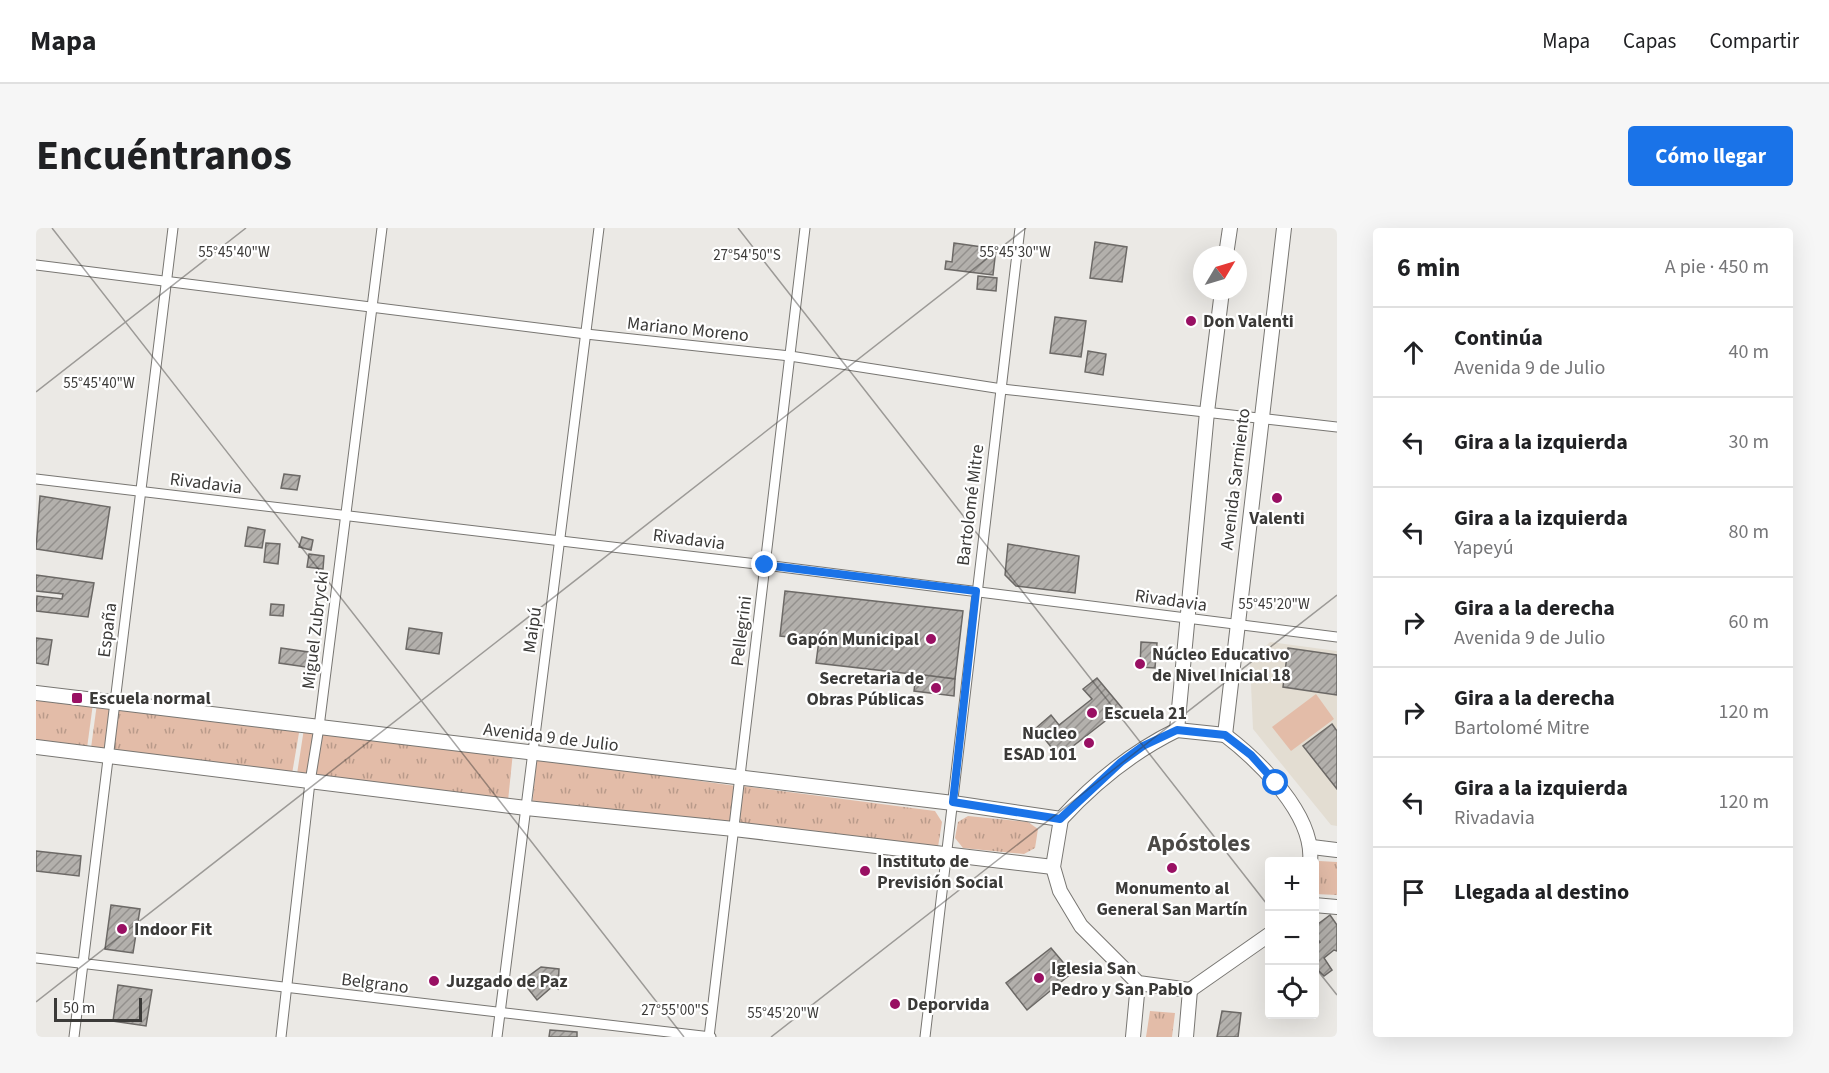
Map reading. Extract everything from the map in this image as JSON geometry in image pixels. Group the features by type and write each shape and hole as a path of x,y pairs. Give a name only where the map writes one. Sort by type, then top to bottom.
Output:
{"main road":[{"path":"1227,246 1230,228"},
{"name":"Avenida Sarmiento","path":"1225,735 1284,228"},
{"name":"Avenida Sarmiento","path":"1177,730 1207,412 1221,300"},
{"name":"Avenida 9 de Julio","path":"36,693 953,802 1060,819"},
{"path":"1265,937 1190,990 1138,983 1081,926 1060,891 1053,867 1060,819 1121,762 1143,746 1177,730 1225,735 1251,755 1276,783 1297,815 1311,854 1337,850"},
{"path":"36,747 526,808 734,829 1053,867"},
{"path":"1319,905 1337,907"},
{"path":"1133,1037 1138,983"},
{"path":"1186,1037 1190,990"}],"street":[{"name":"España","path":"74,1037 173,228"},
{"name":"Miguel Zubrycki","path":"281,1037 310,782 319,727 382,228"},
{"name":"Maipú","path":"497,1037 599,228"},
{"name":"Pellegrini","path":"710,1037 805,228"},
{"name":"Bartolomé Mitre","path":"925,1037 1020,228"},
{"name":"Mariano Moreno","path":"36,265 586,334 790,356 1002,389 1337,427"},
{"name":"Rivadavia","path":"36,479 765,565 1337,637"},
{"name":"Belgrano","path":"36,958 285,989 710,1037"}],"shaded area":[{"path":"1270,642 1337,651 1337,826 1331,825 1253,729 1250,662"}],"green space":[{"path":"36,689 94,696 87,748 36,742"},
{"path":"1316,694 1334,719 1291,751 1272,727"},
{"path":"98,696 301,721 292,774 91,748"},
{"path":"305,722 513,752 508,801 297,774"},
{"path":"537,758 736,786 730,828 532,806"},
{"path":"743,786 935,811 942,822 938,847 738,829"},
{"path":"968,816 1028,822 1038,829 1035,848 1024,854 963,848 955,838 958,822"},
{"path":"1319,861 1337,862 1337,895 1319,894"},
{"path":"1150,1011 1175,1013 1172,1037 1146,1037"}],"building":[{"path":"1095,242 1127,247 1122,282 1090,278"},
{"path":"954,243 996,249 993,275 945,269 946,261 952,262"},
{"path":"978,276 997,278 996,291 977,289"},
{"path":"1055,317 1086,321 1081,357 1050,353"},
{"path":"1088,351 1106,354 1103,375 1085,372"},
{"path":"284,474 300,476 297,490 281,488"},
{"path":"40,496 110,507 102,559 36,549"},
{"path":"248,527 265,530 262,548 245,546"},
{"path":"302,537 313,540 311,550 299,547"},
{"path":"266,543 280,544 278,564 264,562"},
{"path":"1008,544 1079,556 1075,593 1016,586 1005,575"},
{"path":"309,554 324,556 323,569 307,567"},
{"path":"36,575 94,583 88,617 36,611 37,596 62,599 63,594 36,591"},
{"path":"785,591 963,611 955,679 816,663 819,640 780,636"},
{"path":"271,604 284,605 283,616 270,615"},
{"path":"409,628 442,633 439,654 406,649"},
{"path":"36,638 52,640 48,665 36,663"},
{"path":"1141,642 1157,643 1155,668 1140,667"},
{"path":"281,648 315,653 313,668 279,663"},
{"path":"1288,648 1337,655 1337,695 1283,687"},
{"path":"916,674 955,679 954,696 914,691"},
{"path":"1097,678 1122,708 1059,757 1036,728 1051,715 1059,725 1092,699 1083,689"},
{"path":"1332,724 1337,731 1337,789 1303,746"},
{"path":"36,851 81,856 79,876 36,871"},
{"name":"Indoor Fit","path":"111,905 140,909 133,953 105,949"},
{"path":"1330,915 1337,925 1337,951 1334,950 1324,958 1332,970 1324,976 1319,971 1319,923"},
{"name":"Iglesia San Pedro y San Pablo","path":"1051,948 1072,973 1027,1010 1006,983"},
{"path":"541,967 559,969 558,989 553,986 537,1000 522,981"},
{"path":"118,985 152,990 146,1026 113,1021"},
{"path":"1222,1011 1241,1013 1238,1037 1217,1037"},
{"path":"550,1030 577,1032 577,1037 549,1037"}],"place":[{"name":"Don Valenti","path":"1191,321"},
{"name":"Valenti","path":"1277,498"},
{"name":"Gapón Municipal","path":"931,639"},
{"name":"Núcleo Educativo de Nivel Inicial 18","path":"1140,664"},
{"name":"Secretaria de Obras Públicas","path":"936,688"},
{"name":"Escuela normal","path":"77,698"},
{"name":"Escuela 21","path":"1092,713"},
{"name":"Nucleo ESAD 101","path":"1089,743"},
{"name":"Monumento al General San Martín","path":"1172,868"},
{"name":"Instituto de Previsión Social","path":"865,871"},
{"name":"Indoor Fit","path":"122,929"},
{"name":"Iglesia San Pedro y San Pablo","path":"1039,978"},
{"name":"Juzgado de Paz","path":"434,981"},
{"name":"Deporvida","path":"895,1004"}],"district":[{"name":"Apóstoles","path":"1199,843"}],"route":[{"path":"765,565 976,591 953,802 1060,819 1121,762 1143,746 1177,730 1225,735 1251,755 1276,783"}]}
